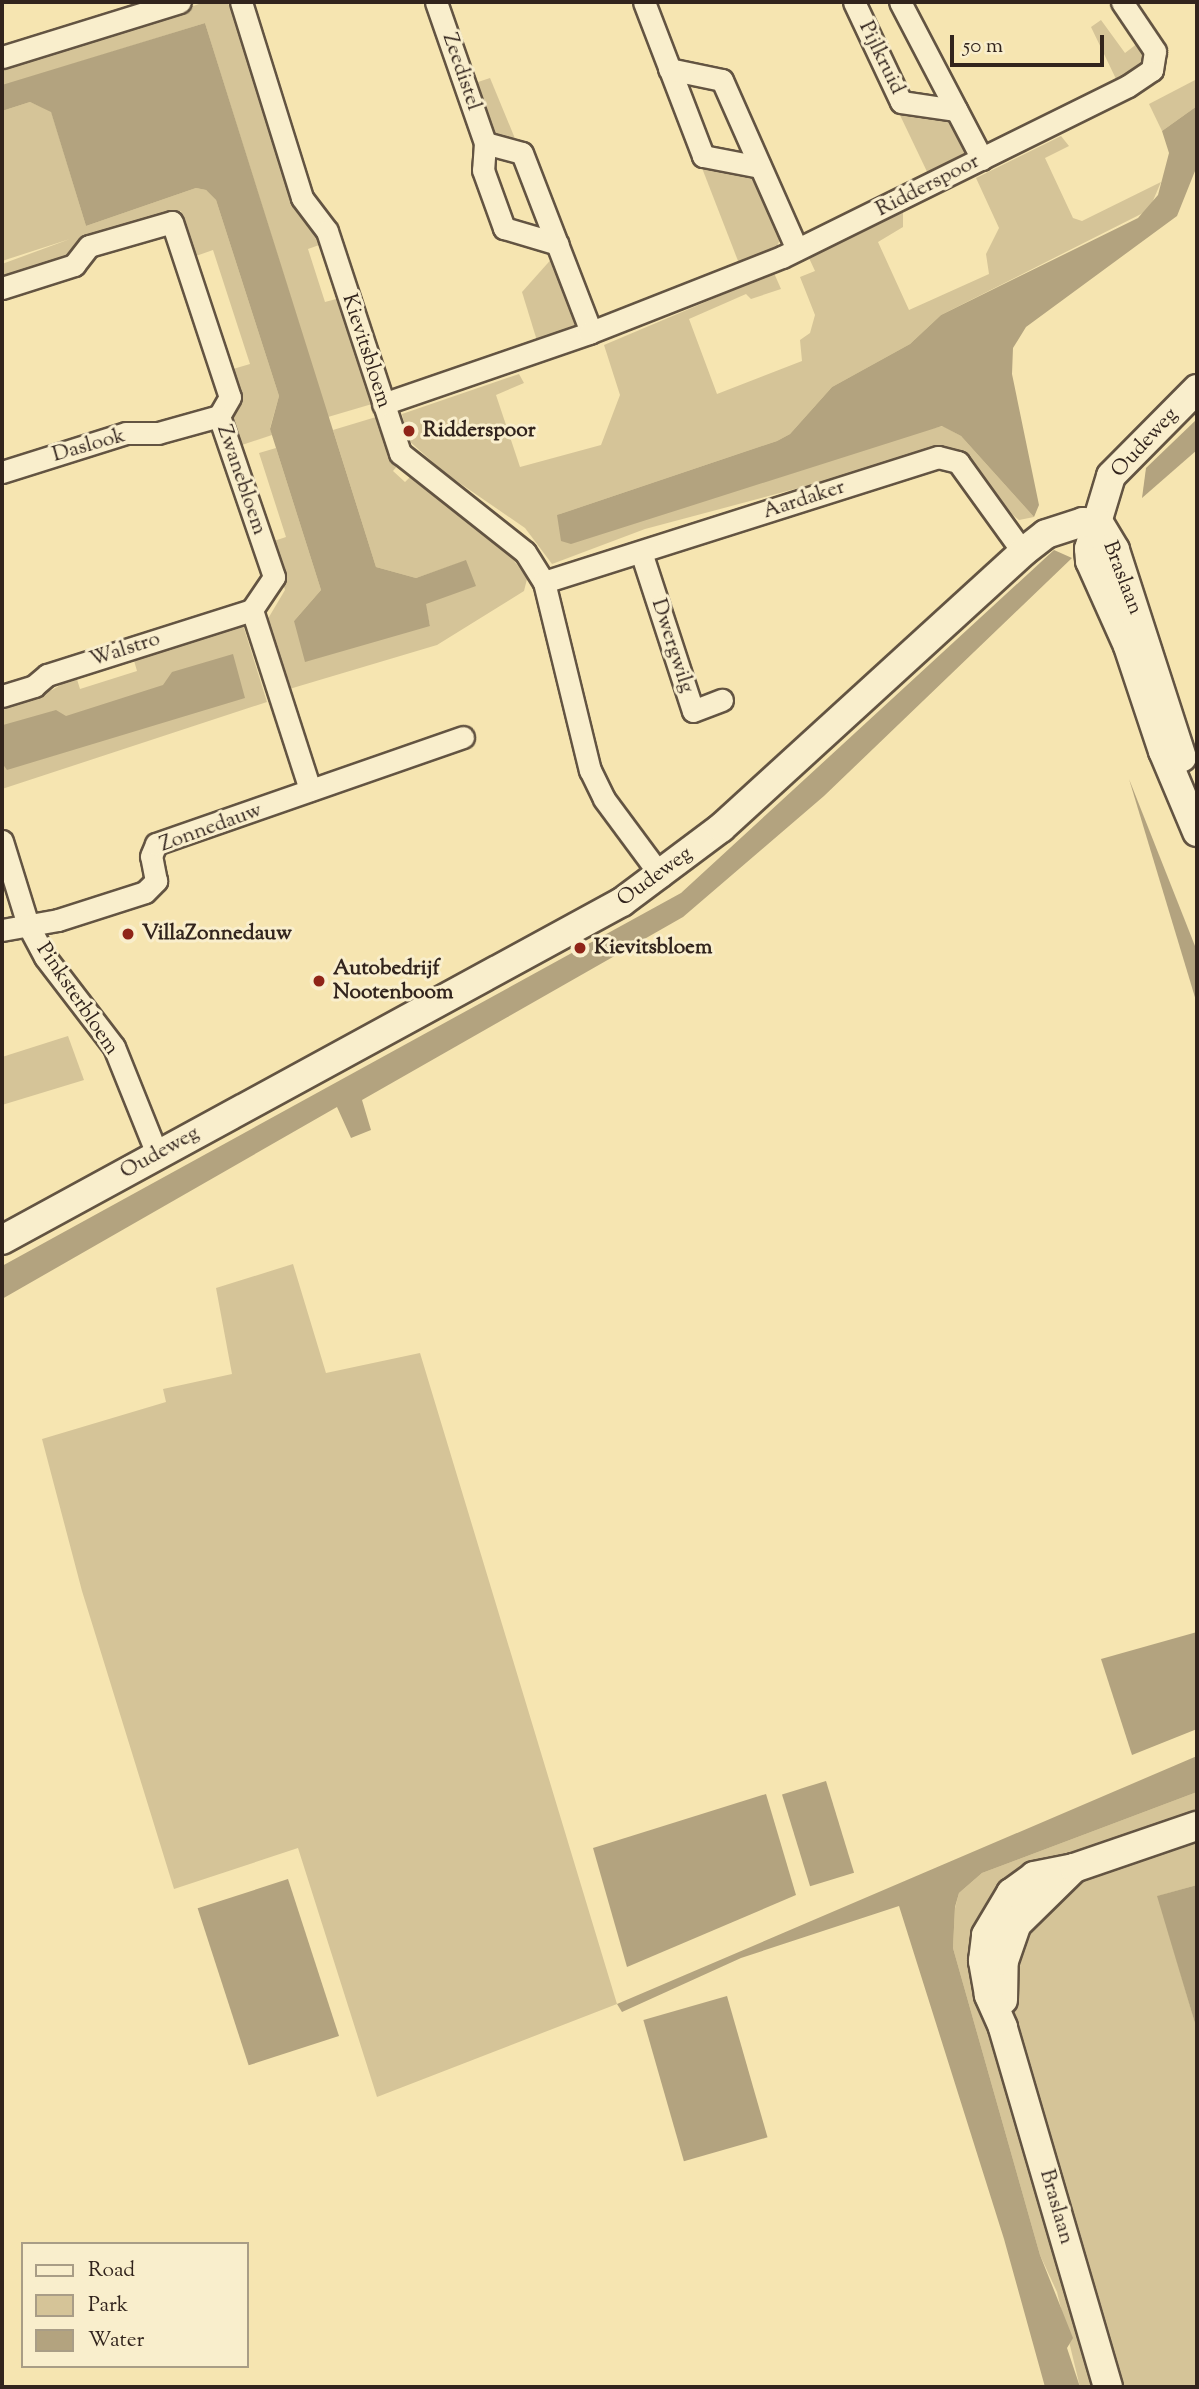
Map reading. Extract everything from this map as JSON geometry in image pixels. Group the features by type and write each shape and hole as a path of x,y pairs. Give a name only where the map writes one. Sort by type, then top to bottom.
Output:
{"street":[{"path":"2,57 138,8 180,2"},
{"name":"Kievitsbloem","path":"241,2 302,198 327,231 400,453 525,552 544,582 590,769 604,799 661,876"},
{"name":"Zeedistel","path":"436,2 485,143 483,170 504,228 558,244"},
{"path":"644,2 703,156 760,167"},
{"name":"Pijlkruid","path":"854,2 901,102 956,110"},
{"name":"Pijlkruid","path":"900,2 982,159"},
{"name":"Ridderspoor","path":"383,404 591,332 797,250 982,159 1152,70 1155,51 1122,2"},
{"path":"669,69 722,80 797,250"},
{"path":"485,143 522,153 591,332"},
{"name":"Zwanebloem","path":"2,288 74,265 89,246 172,222 230,397 219,416 274,577 252,610"},
{"name":"Oudeweg","path":"2,1240 575,930 661,876 721,828 1023,552 1046,534 1083,522 1099,523 1101,497 1111,476 1197,389"},
{"name":"Daslook","path":"2,472 126,433 158,433 219,416"},
{"name":"Aardaker","path":"544,582 949,457 958,462 1023,552"},
{"name":"Braslaan","path":"1099,523 1090,561 1128,646 1163,751 1193,818"},
{"name":"Dwergwilg","path":"641,552 693,711 722,700"},
{"path":"252,610 310,790"},
{"name":"Walstro","path":"2,696 34,686 47,675 252,610"},
{"name":"Zonnedauw","path":"29,925 145,892 156,881 151,856 156,844 463,737"},
{"name":"Pinksterbloem","path":"2,841 29,925 45,957 114,1047 157,1154"},
{"path":"2,930 29,925"},
{"name":"Braslaan","path":"1108,2387 1003,2027 1004,1961 1009,1941 1030,1906 1074,1868 1197,1826"}],"green space":[{"path":"225,2 231,6 298,214 322,244 308,249 325,302 340,298 372,404 328,417 205,23 2,86 2,70 199,4"},
{"path":"1101,20 1125,53 1138,43 1146,56 1146,62 1117,81 1091,27"},
{"path":"490,78 516,141 494,137 472,84"},
{"path":"1197,79 1197,106 1162,131 1149,104"},
{"path":"30,102 51,111 86,226 196,188 206,190 216,200 279,396 270,428 272,435 239,446 231,420 242,402 233,369 250,364 213,250 196,256 181,211 89,238 71,257 2,279 2,264 70,239 2,261 2,111"},
{"path":"898,111 953,119 967,155 931,180"},
{"path":"1061,136 1069,146 1045,158 1073,218 1082,221 1161,182 1149,210 941,315 910,344 832,387 790,434 777,441 557,515 943,426 961,436 1034,517 1019,520 997,502 956,450 938,451 645,529 552,564 525,528 445,473 408,440 402,414 519,374 524,383 496,395 520,467 601,445 620,395 604,345 774,273 781,289 751,299 746,294 689,319 717,394 802,361 800,340 810,333 815,315 800,277 815,271 809,258 903,211 903,227 878,242 909,310 989,274 986,254 999,228 976,178"},
{"path":"702,168 756,180 782,233 776,250 740,266"},
{"path":"555,255 578,325 574,332 538,344 522,292"},
{"path":"376,417 399,464 393,471 405,482 411,476 509,553 527,579 524,591 437,645 286,690 266,622 285,590 271,542 286,537 259,453 276,448 321,590 294,621 430,626 425,604 465,561 416,578 376,567 333,430"},
{"path":"236,624 243,625 267,702 2,789 2,705 52,690 76,676 80,689 137,671 133,657"},
{"path":"68,1036 84,1080 2,1105 2,1057"},
{"path":"293,1264 326,1373 420,1353 617,2004 377,2097 298,1848 174,1889 82,1591 42,1439 166,1402 163,1389 232,1374 216,1288"},
{"path":"1197,1792 1197,1816 996,1893 977,1926 1097,2387 1080,2387 1057,2292 1040,2255 953,1948 955,1908 959,1893 982,1873"},
{"path":"1197,1838 1197,1885 1158,1896 1197,2030 1197,2387 1120,2387 1010,1997 1024,1928 1075,1883"}],"water":[{"path":"205,23 376,567 416,578 466,560 476,586 426,604 430,626 305,662 294,621 321,590 270,429 279,396 216,200 206,190 196,188 86,226 51,112 30,102 2,111 2,85"},
{"path":"1197,106 1197,166 1177,216 1026,327 1013,348 1012,374 1039,505 1034,517 961,436 942,426 571,544 561,541 557,515 777,441 790,434 832,387 910,344 941,315 1138,218 1158,195 1169,153 1162,131"},
{"path":"1197,419 1197,450 1142,498 1146,468"},
{"path":"1054,550 1072,558 824,796 683,917 362,1100 371,1130 351,1138 337,1107 2,1299 2,1266 681,893"},
{"path":"233,654 245,698 7,770 2,763 3,725 56,710 66,716 163,685 172,672"},
{"path":"1129,779 1197,951 1197,1004"},
{"path":"1197,1632 1197,1729 1132,1755 1101,1659"},
{"path":"1197,1756 1197,1792 982,1873 959,1893 955,1907 953,1948 1040,2255 1073,2338 1067,2348 1080,2387 1045,2387 1004,2239 899,1906 741,1958 622,2012 617,2004"},
{"path":"826,1781 854,1873 810,1886 782,1794"},
{"path":"766,1794 796,1895 627,1967 593,1848"},
{"path":"288,1879 339,2036 249,2065 198,1908"},
{"path":"1197,1885 1197,2030 1157,1896"},
{"path":"727,1996 768,2137 684,2161 643,2020"}],"place":[{"name":"Ridderspoor","path":"409,431"},
{"name":"VillaZonnedauw","path":"128,934"},
{"name":"Kievitsbloem","path":"580,948"},
{"name":"Autobedrijf Nootenboom","path":"319,981"}]}
